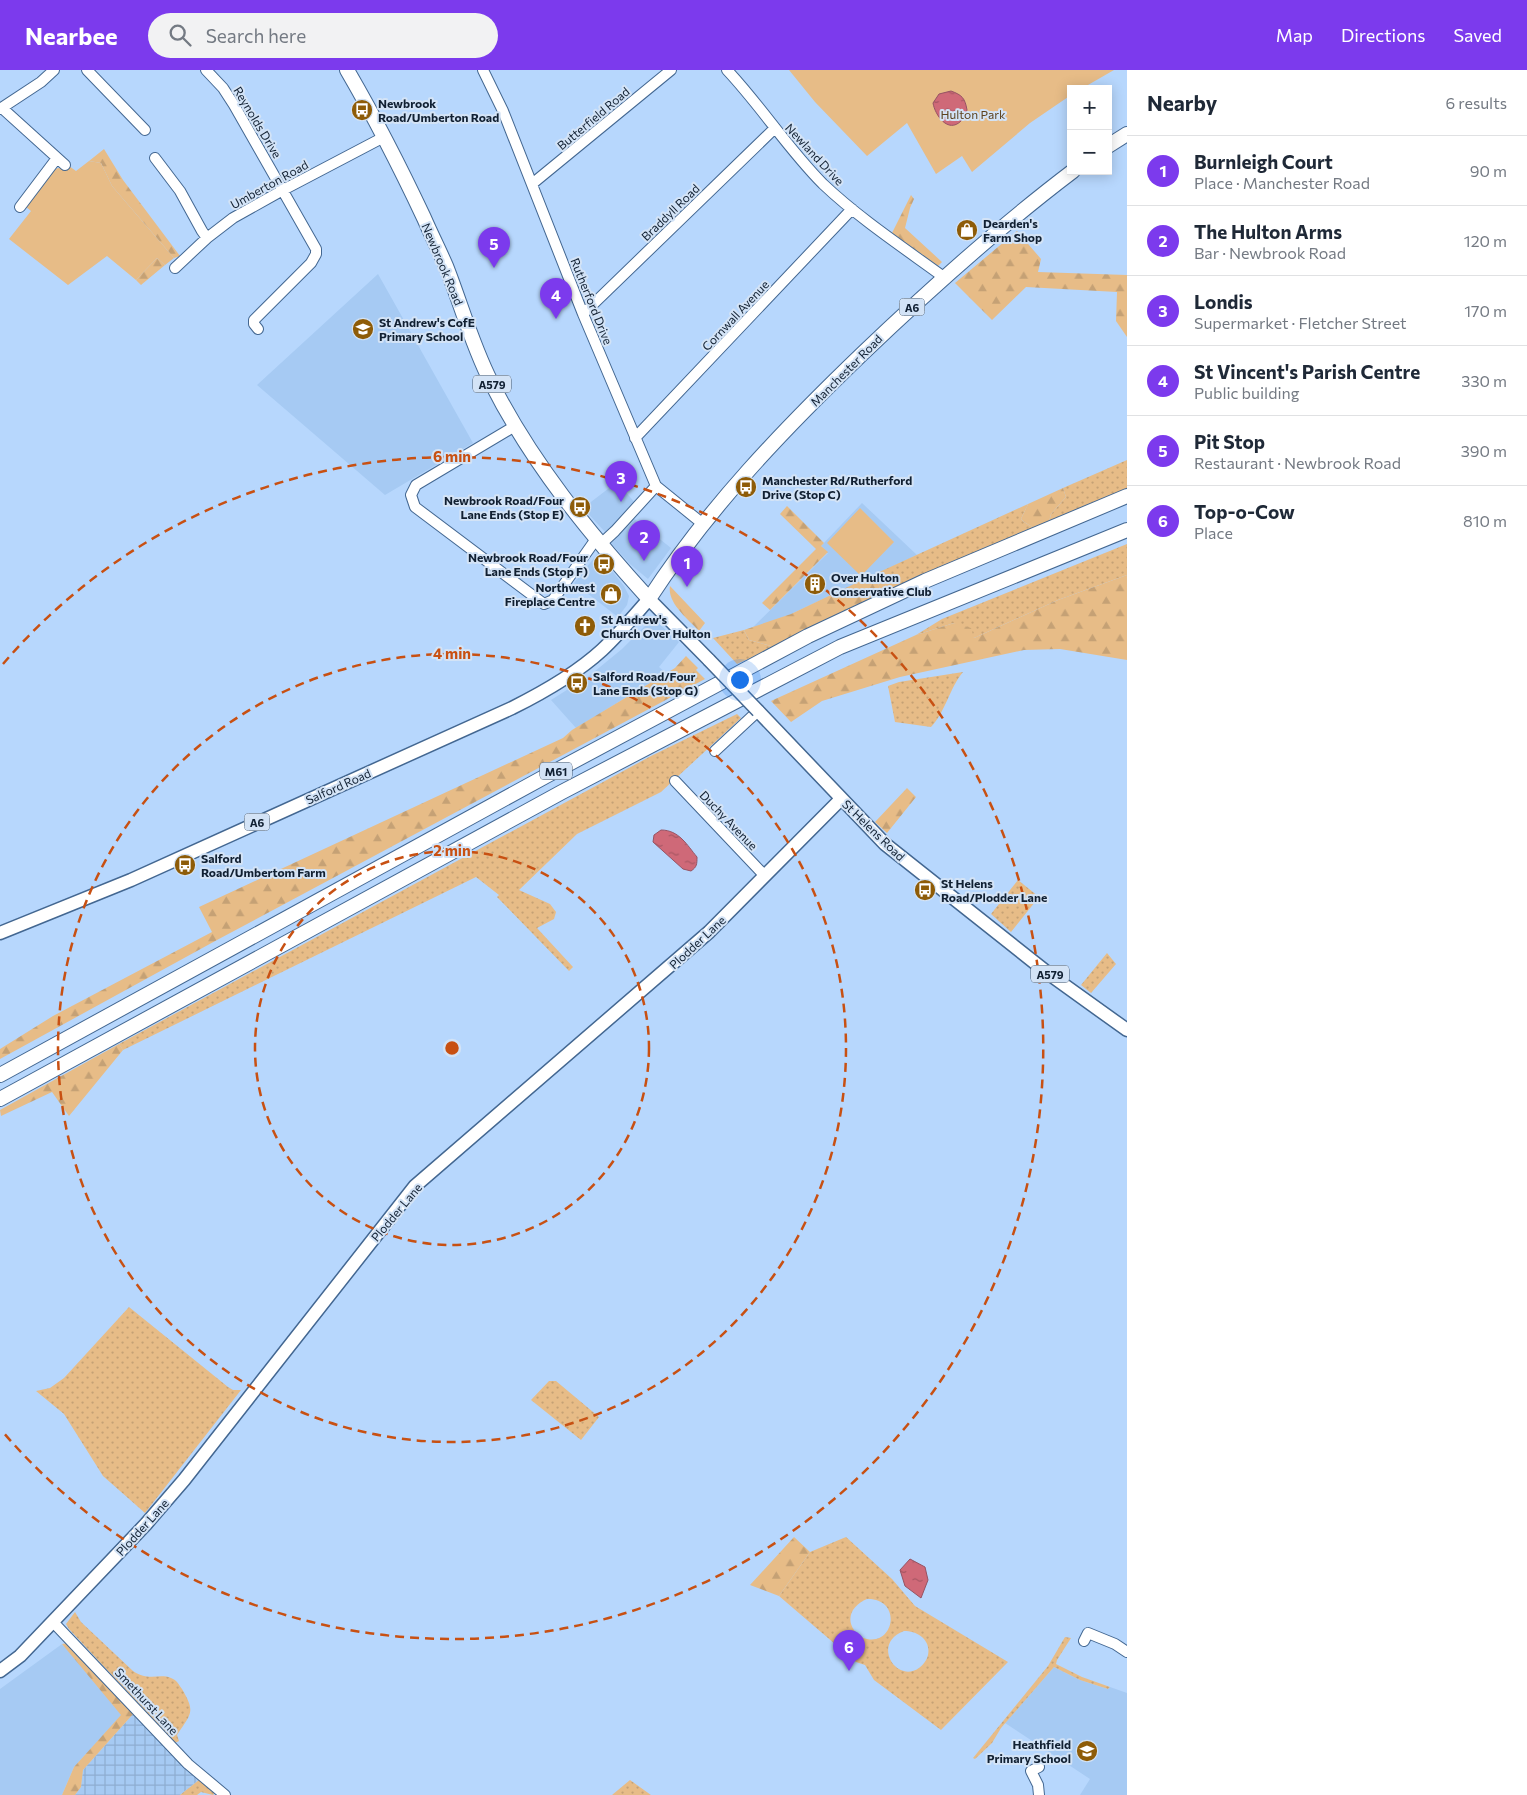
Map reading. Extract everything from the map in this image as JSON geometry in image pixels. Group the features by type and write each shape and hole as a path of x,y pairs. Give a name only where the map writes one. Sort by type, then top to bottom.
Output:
{"highway":[{"name":"Newbrook Road","path":"347,70 384,137 446,265 482,364 515,426 555,487 599,542 649,599"},
{"path":"1112,143 1127,134"},
{"name":"Manchester Road","path":"649,599 672,563 702,524 752,466 827,388 884,332 945,278 1068,175"},
{"name":"M61","path":"0,1075 546,776 808,636 925,581 1127,496"},
{"name":"M61","path":"0,1099 562,792 840,647 1127,530"}],"main road":[{"name":"St Helens Road","path":"649,599 709,660 758,715 878,837 903,859 1078,996 1127,1030"},
{"name":"Salford Road","path":"0,933 131,880 540,695 602,651 649,599"},
{"name":"Plodder Lane","path":"0,1671 20,1656 178,1488 415,1186 709,932 841,799"}],"street":[{"path":"20,207 61,162 1,109 41,82 54,70"},
{"path":"87,70 145,130"},
{"name":"Reynolds Drive","path":"206,70 223,88 316,249 316,254 311,262 254,320 254,324 258,329"},
{"name":"Rutherford Drive","path":"482,70 503,111 583,314 656,486 702,524"},
{"name":"Butterfield Road","path":"532,184 670,70"},
{"name":"Newland Drive","path":"727,70 774,129 816,176 852,209 945,278"},
{"name":"Braddyll Road","path":"583,314 774,129"},
{"name":"Umberton Road","path":"175,268 207,238 233,218 384,137"},
{"path":"156,163 180,191 207,238"},
{"name":"Cornwall Avenue","path":"635,438 852,209"},
{"path":"515,426 416,485 411,496 415,506 540,603 544,604 553,600 599,542 616,531 656,486"},
{"path":"715,751 758,715"},
{"name":"Duchy Avenue","path":"674,781 765,876"},
{"name":"Smethurst Lane","path":"53,1622 188,1764 225,1795"},
{"path":"1084,1641 1088,1633 1115,1644 1127,1652"},
{"path":"1039,1767 1031,1771 1038,1785 1039,1795"}],"shaded area":[{"name":"St Andrew's CofE Primary School","path":"378,274 473,443 385,495 257,385"},
{"path":"617,482 636,504 606,533 583,508"},
{"path":"862,503 917,555 791,614 751,629 828,553 821,546"},
{"path":"632,517 671,548 648,579 630,564 611,543"},
{"path":"598,553 624,586 629,596 627,605 618,617 574,583"},
{"path":"655,620 679,642 659,667 666,673 576,728 551,700 589,676 622,649 649,622"},
{"path":"62,1644 95,1679 122,1715 74,1767 62,1795 0,1795 0,1689"},
{"name":"Heathfield Primary School","path":"1054,1667 1080,1680 1127,1693 1127,1795 1080,1795 1090,1779 1005,1723"},
{"path":"134,1713 185,1768 199,1780 180,1795 75,1795 81,1787 83,1770"}],"green space":[{"name":"Hulton Park","path":"789,70 1114,70 1088,85 1067,85 1067,98 1030,123 972,172 962,156 936,174 907,123 867,156 815,102"},
{"path":"104,149 123,180 180,256 174,258 112,186 101,163 89,161"},
{"path":"89,161 101,163 112,186 174,258 165,265 157,258 136,280 107,256 68,285 9,239 31,211 26,207 54,170 58,168 65,169 69,166 76,171"},
{"path":"911,195 914,199 905,228 942,262 938,266 892,233"},
{"path":"1017,231 1041,259 1038,272 1127,275 1127,337 1116,321 1117,292 1026,287 992,320 955,283"},
{"path":"157,258 165,265 141,285 136,280"},
{"path":"1127,460 1127,490 1049,522 1051,514 1066,497 1063,488"},
{"path":"1063,488 1066,497 1051,514 1049,522 1034,528 1021,519 1028,504"},
{"path":"1028,504 1021,519 1034,528 882,595 875,574"},
{"path":"787,506 824,543 821,546 828,552 770,610 762,603 816,549 780,514"},
{"path":"860,508 894,542 861,576 827,543"},
{"path":"1127,544 1127,575 1058,600 974,638 954,623 916,635 942,619"},
{"path":"875,574 882,595 775,647 749,640 744,630 791,614"},
{"path":"1127,575 1127,660 1060,649 1024,650 900,677 822,701 791,722 771,701 916,635 954,623 971,628 974,638 1058,600"},
{"path":"670,586 705,623 699,631 675,605 670,592"},
{"path":"744,630 749,640 775,647 737,664 713,638"},
{"path":"686,656 698,668 696,670 705,679 217,940 0,1059 0,1049 53,1016 212,932 199,907 563,738 572,730 675,668"},
{"path":"963,672 931,727 895,722 888,686 899,682"},
{"path":"737,714 741,718 661,792 577,834 519,890 550,904 556,912 554,919 537,928 573,967 569,971 497,897 499,895 476,877 123,1050 119,1044 651,756"},
{"path":"907,788 916,797 887,833 875,822"},
{"path":"1018,880 1039,897 1011,932 991,914"},
{"path":"1107,953 1116,964 1091,993 1081,985"},
{"path":"119,1044 123,1050 69,1116 52,1092 1,1116 0,1110"},
{"path":"129,1307 228,1387 233,1390 241,1390 145,1513 103,1476 64,1414 36,1391 50,1388 64,1378"},
{"path":"549,1381 556,1381 599,1417 581,1440 531,1400"},
{"path":"794,1537 810,1552 779,1596 750,1585"},
{"path":"846,1537 892,1579 915,1606 1008,1662 941,1730 874,1680 865,1665 856,1662 779,1596 810,1552","holes":["867,1599 878,1601 886,1606 890,1613 889,1629 884,1635 876,1639 861,1637 851,1625 852,1612 858,1604","904,1631 909,1631 922,1637 928,1650 923,1664 919,1668 910,1671 902,1671 895,1666 890,1660 888,1652 889,1644 894,1637"]},
{"path":"75,1612 81,1622 133,1671 149,1677 166,1677 178,1683 190,1708 190,1713 177,1735 179,1741 175,1743 69,1629 66,1624"},
{"path":"1065,1637 1071,1638 1056,1664 1082,1677 1110,1687 1108,1689 1080,1680 1054,1667 1001,1728 992,1743 975,1759 973,1758 1048,1666"},
{"path":"68,1643 134,1713 83,1770 81,1787 75,1795 62,1795 74,1767 121,1715 62,1644"},
{"path":"199,1780 215,1793 213,1795 201,1792 197,1795 180,1795"},
{"path":"630,1780 651,1795 612,1795"}],"water":[{"path":"951,91 962,98 967,110 961,121 951,125 939,117 933,103 939,94"},
{"path":"661,830 678,835 690,848 697,857 693,870 683,869 653,842 654,835"},
{"path":"910,1559 925,1567 928,1580 921,1598 905,1586 900,1570"}],"place":[{"name":"Newbrook Road/Umberton Road","path":"362,110"},
{"name":"Dearden's Farm Shop","path":"967,230"},
{"name":"Pit Stop","path":"494,268"},
{"name":"St Vincent's Parish Centre","path":"556,319"},
{"name":"St Andrew's CofE Primary School","path":"363,329"},
{"name":"Manchester Rd/Rutherford Drive (Stop C)","path":"746,487"},
{"name":"Londis","path":"621,502"},
{"name":"Newbrook Road/Four Lane Ends (Stop E)","path":"580,507"},
{"name":"The Hulton Arms","path":"644,561"},
{"name":"Newbrook Road/Four Lane Ends (Stop F)","path":"604,564"},
{"name":"Over Hulton Conservative Club","path":"815,584"},
{"name":"Burnleigh Court","path":"687,587"},
{"name":"Northwest Fireplace Centre","path":"611,594"},
{"name":"St Andrew's Church Over Hulton","path":"585,626"},
{"name":"Salford Road/Four Lane Ends (Stop G)","path":"577,683"},
{"name":"Salford Road/Umbertom Farm","path":"185,865"},
{"name":"St Helens Road/Plodder Lane","path":"925,890"},
{"name":"Top-o-Cow","path":"849,1671"},
{"name":"Heathfield Primary School","path":"1087,1751"}]}
